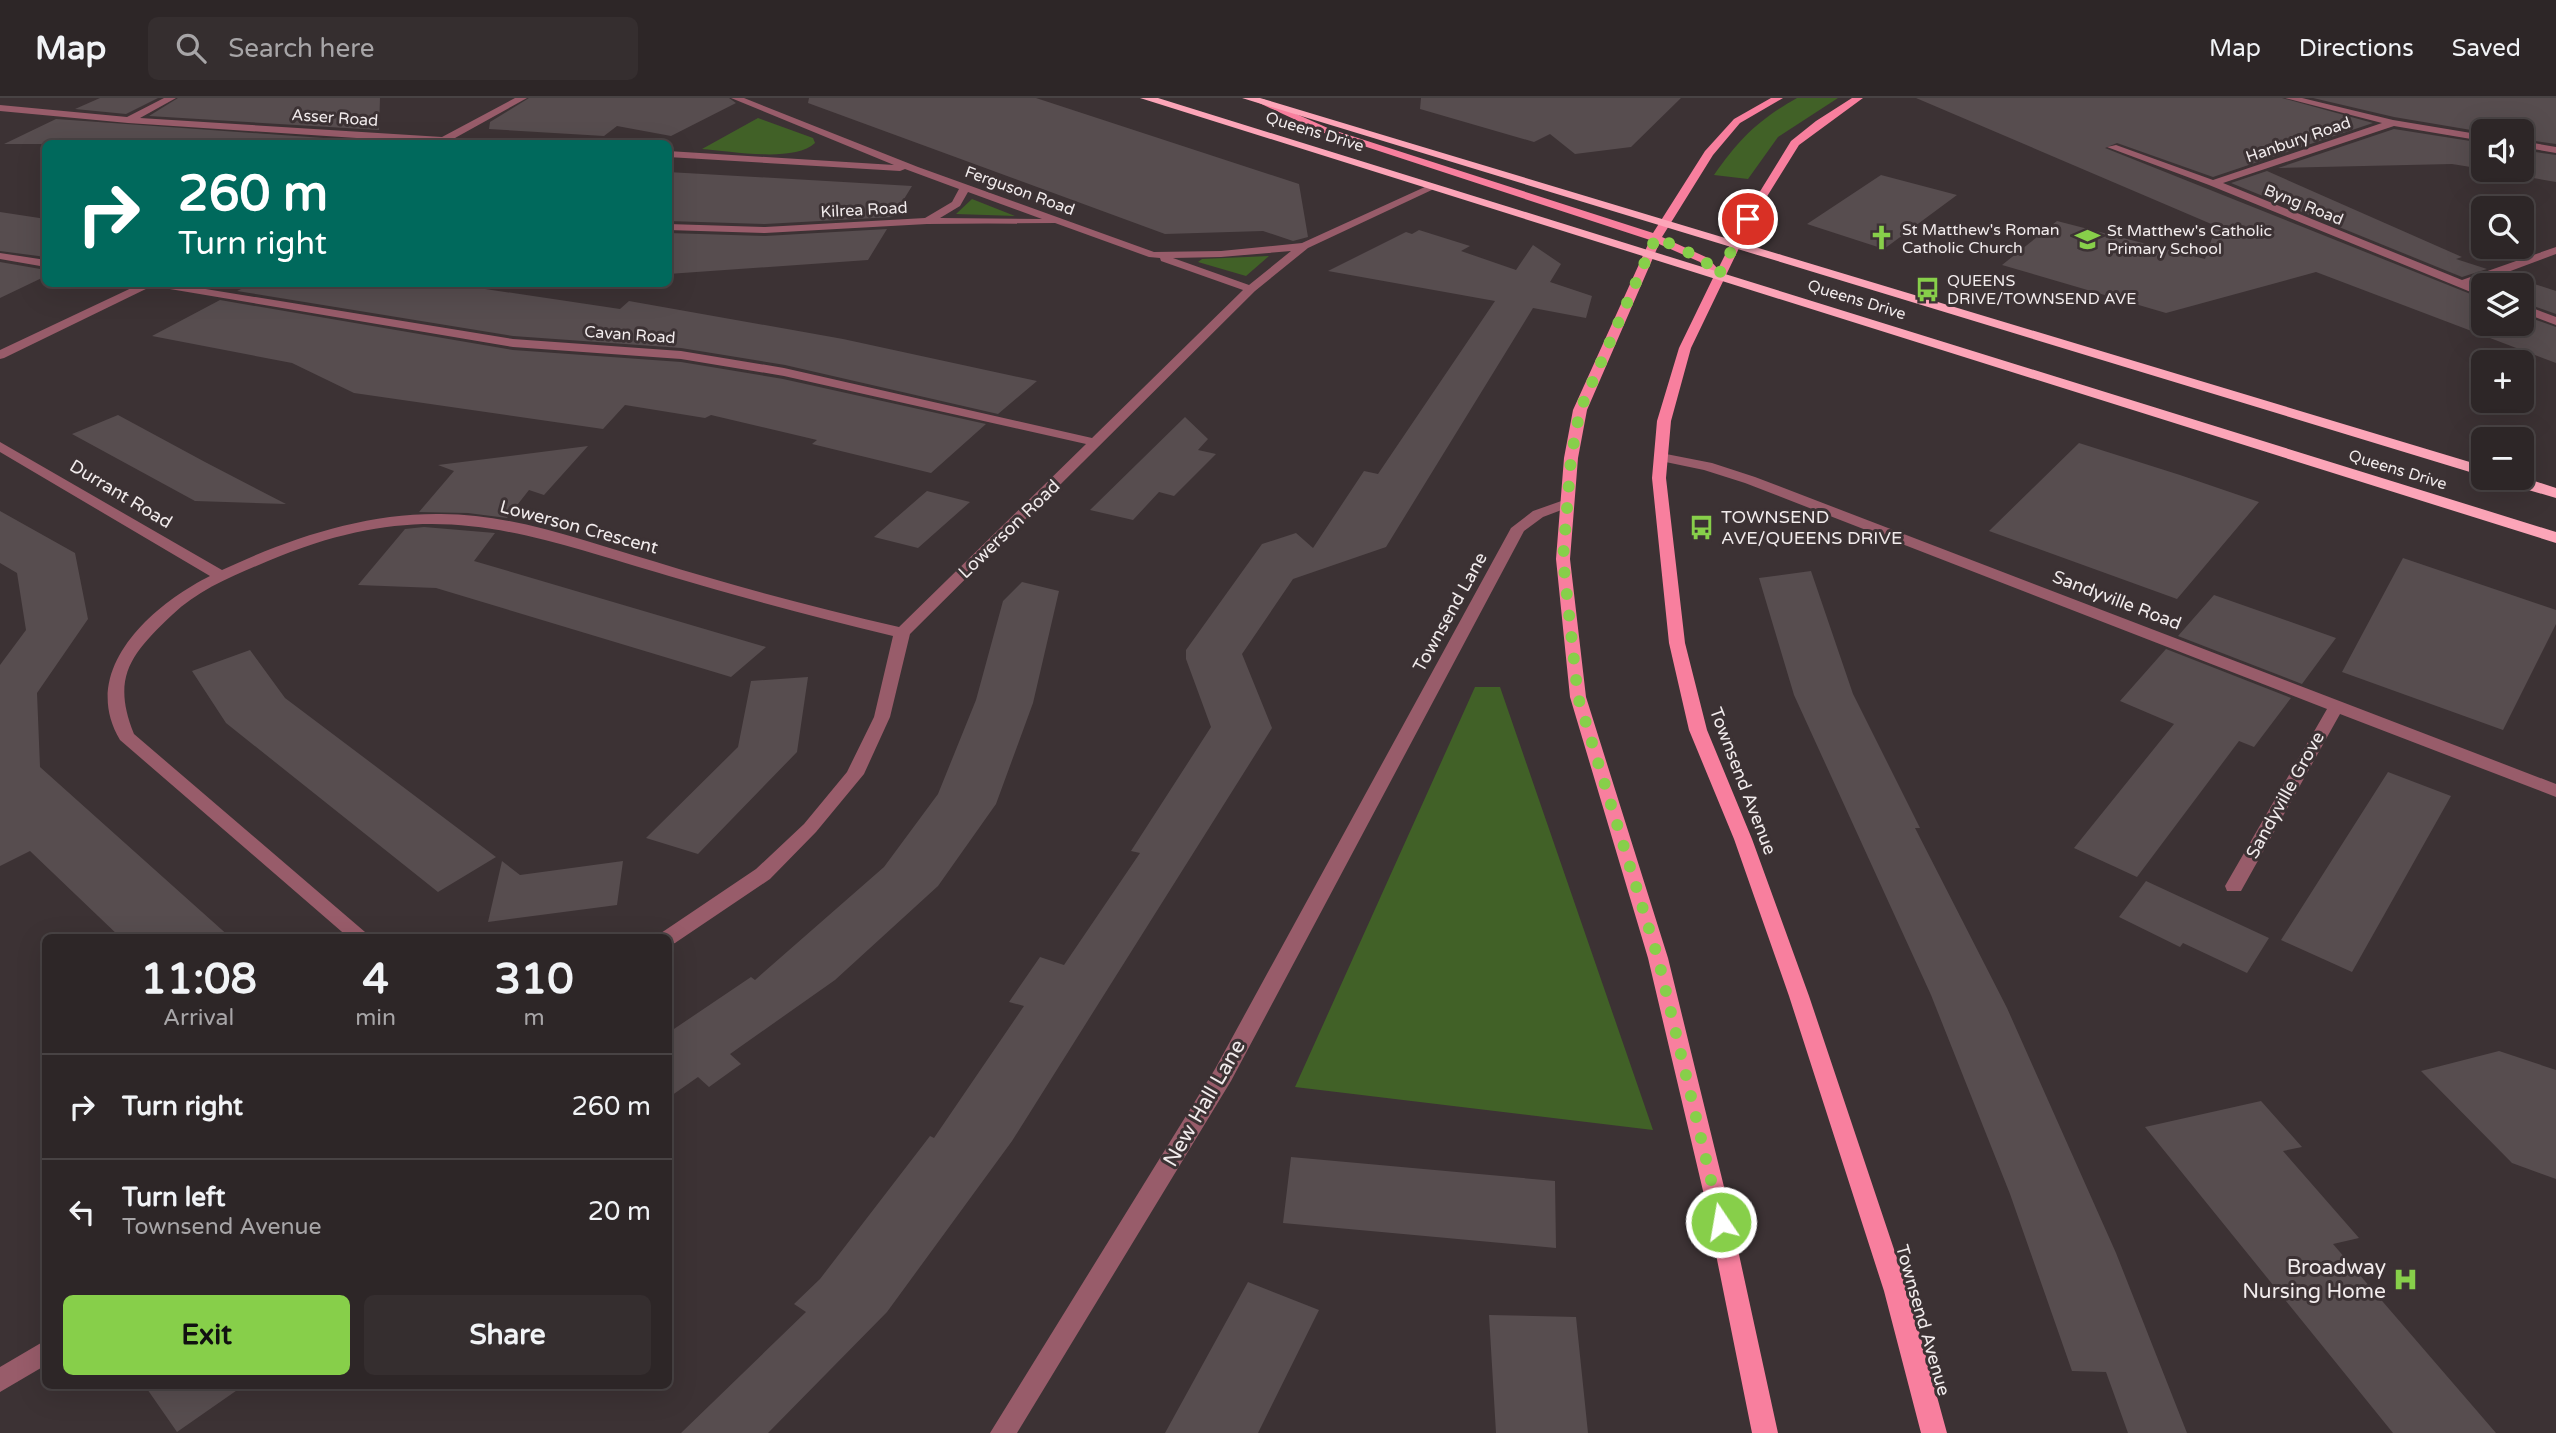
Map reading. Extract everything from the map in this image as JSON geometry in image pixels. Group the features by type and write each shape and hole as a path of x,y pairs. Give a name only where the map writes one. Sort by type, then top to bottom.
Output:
{"highway":[{"name":"Queens Drive","path":"1146,98 2556,538"},
{"name":"Queens Drive","path":"1254,100 1659,230 1736,244 2471,467"},
{"path":"2534,486 2556,493"}],"main road":[{"path":"1765,1433 1715,1195 1658,958 1578,697 1563,559 1567,503 1580,410 1659,230 1709,153 1737,121 1778,98"},
{"name":"Townsend Avenue","path":"1858,98 1819,123 1795,144 1718,276 1685,348 1664,421 1659,478 1677,643 1698,730 1743,839 1799,996 1896,1292 1934,1433"},
{"path":"1659,230 1704,260 1718,276"}],"street":[{"path":"128,120 171,98"},
{"path":"444,140 522,98"},
{"name":"Ferguson Road","path":"736,98 914,169 1153,255 1235,253 1304,246"},
{"path":"2290,98 2393,123 2471,136"},
{"name":"Asser Road","path":"0,108 128,120 444,140"},
{"name":"Hanbury Road","path":"2213,183 2393,123"},
{"path":"802,162 834,151 843,140"},
{"path":"2534,146 2556,149"},
{"name":"Byng Road","path":"2112,147 2213,183 2471,289"},
{"path":"672,154 914,169"},
{"path":"927,221 957,204 966,186"},
{"name":"Lowerson Road","path":"902,633 1251,289 1304,246 1431,188"},
{"name":"Kilrea Road","path":"672,227 765,230 927,221 1062,222"},
{"path":"2461,285 2556,250"},
{"path":"1153,255 1251,289"},
{"path":"0,256 42,263"},
{"path":"0,355 142,287"},
{"name":"Cavan Road","path":"175,287 513,343 681,355 771,369 1097,443"},
{"path":"2534,313 2556,321"},
{"name":"Durrant Road","path":"0,446 221,576"},
{"name":"Sandyville Road","path":"1661,457 1707,466 1750,480 2556,791"},
{"name":"Townsend Lane","path":"1389,763 1518,528 1538,514 1567,503"},
{"name":"Lowerson Crescent","path":"357,934 126,736 114,705 120,667 141,637 169,609 221,576 293,545 354,528 441,518 483,521 532,531 797,609 902,633"},
{"path":"672,935 763,874 810,828 855,774 882,717 902,633"},
{"name":"Sandyville Grove","path":"2234,886 2337,705"},
{"name":"New Hall Lane","path":"1003,1433 1223,1075 1389,763"},
{"path":"0,1381 42,1354"}],"green space":[{"path":"1797,98 1838,98 1778,137 1748,179 1714,175 1732,150 1751,131 1771,114"},
{"path":"758,118 813,138 815,143 792,153 777,154 702,149"},
{"path":"972,199 1015,216 956,214"},
{"path":"1269,256 1246,276 1198,262 1202,259"},
{"path":"1475,687 1500,687 1653,1130 1295,1087"}],"building":[{"path":"100,98 158,98 126,114 75,109"},
{"path":"178,98 380,98 379,130 149,116"},
{"path":"529,98 729,98 736,103 671,136 617,126 604,136 489,129 490,122"},
{"path":"809,98 1036,98 1299,184 1308,237 1293,241 1263,231 1165,234 808,103"},
{"path":"1421,98 1681,98 1631,147 1575,154 1550,134 1534,142 1420,109"},
{"path":"1916,98 2282,98 2373,123 2213,177 2117,143 2105,148 2471,294 2471,331 2316,272 2166,313 2002,265 2057,221 2205,259 2216,226"},
{"path":"2313,98 2556,98 2556,144 2534,141 2534,119 2471,119 2471,130 2394,117"},
{"path":"56,119 351,140 42,140 42,144 4,144"},
{"path":"2394,129 2471,141 2471,167 2452,164 2278,168"},
{"path":"2534,152 2556,155 2556,182 2534,178"},
{"path":"2267,171 2462,257 2456,259 2487,269 2462,277 2231,183"},
{"path":"672,172 912,186 893,217 765,224 672,221"},
{"path":"1881,175 1957,195 1884,249 1807,224"},
{"path":"0,212 42,218 42,256 0,251"},
{"path":"887,229 868,260 672,274 672,233 765,236"},
{"path":"1419,230 1470,246 1461,251 1516,270 1533,245 1561,264 1550,282 1592,296 1586,318 1533,308 1386,547 1293,579 1242,654 1272,728 1012,1141 887,1312 768,1433 681,1433 806,1312 794,1304 820,1279 930,1136 934,1138 1024,1006 1009,1002 1040,957 1064,965 1140,853 1131,851 1211,727 1186,659 1186,650 1262,544 1296,533 1313,548 1364,471 1378,474 1495,301 1328,271 1406,232 1412,234"},
{"path":"0,262 42,269 42,278 0,298"},
{"path":"2534,284 2556,291 2556,314 2534,306"},
{"path":"246,287 472,287 620,309 629,301 843,339 1037,381 998,414 785,365 681,348 513,336 237,291"},
{"path":"220,300 513,350 681,362 783,379 986,424 931,473 812,444 817,440 711,415 705,418 625,405 603,429 354,393 292,363 152,336"},
{"path":"2534,319 2556,327 2556,363 2534,355 2534,350 2522,350 2485,336 2534,336"},
{"path":"118,415 286,504 195,501 72,434"},
{"path":"1185,417 1208,439 1198,450 1216,454 1174,496 1159,492 1133,520 1090,510"},
{"path":"2079,443 2259,502 2177,599 1989,531"},
{"path":"588,446 544,495 529,490 507,518 468,513 419,512 454,471 438,465"},
{"path":"927,491 970,502 918,548 874,537"},
{"path":"0,511 75,553 88,619 37,693 40,767 227,934 117,934 30,851 0,866 0,665 26,630 17,573 0,563"},
{"path":"424,527 495,533 474,561 766,647 731,677 436,588 358,585 405,529"},
{"path":"2403,558 2556,610 2556,624 2503,730 2342,672"},
{"path":"1811,571 1853,694 1920,828 1915,828 2007,1008 2116,1253 2187,1433 2128,1433 2106,1372 2072,1371 2010,1194 1931,995 1794,695 1759,578"},
{"path":"1022,582 1059,591 1033,703 996,804 938,886 835,980 730,1054 741,1064 709,1087 698,1077 672,1095 672,1030 751,977 755,980 884,867 938,794 976,700 1003,601"},
{"path":"2214,595 2336,638 2302,684 2178,636"},
{"path":"2166,649 2291,698 2254,747 2239,741 2137,877 2074,848 2174,724 2120,701"},
{"path":"250,650 285,698 496,857 438,892 226,723 192,671"},
{"path":"808,677 797,752 698,854 646,838 738,747 751,681"},
{"path":"2388,772 2451,796 2352,972 2281,940"},
{"path":"502,861 520,875 623,861 617,905 488,922"},
{"path":"2146,881 2269,938 2247,973 2183,943 2180,947 2119,917"},
{"path":"2499,1051 2556,1070 2556,1179 2512,1163 2421,1071"},
{"path":"2261,1101 2302,1147 2283,1151 2359,1238 2333,1244 2496,1433 2393,1433 2145,1127"},
{"path":"1291,1157 1555,1181 1556,1248 1283,1223"},
{"path":"1248,1282 1319,1310 1258,1433 1165,1433"},
{"path":"1489,1315 1576,1317 1588,1433 1496,1433"},
{"path":"147,1389 239,1389 177,1432"}],"place":[{"name":"St Matthew's Roman Catholic Church","path":"1882,238"},
{"name":"St Matthew's Catholic Primary School","path":"2087,239"},
{"name":"QUEENS DRIVE/TOWNSEND AVE","path":"1927,289"},
{"name":"TOWNSEND AVE/QUEENS DRIVE","path":"1701,527"},
{"name":"Broadway Nursing Home","path":"2406,1279"}],"route":[{"path":"1721,1222 1658,958 1578,697 1563,559 1571,458 1580,410 1592,377 1656,237 1704,260 1718,276 1748,219"}]}
